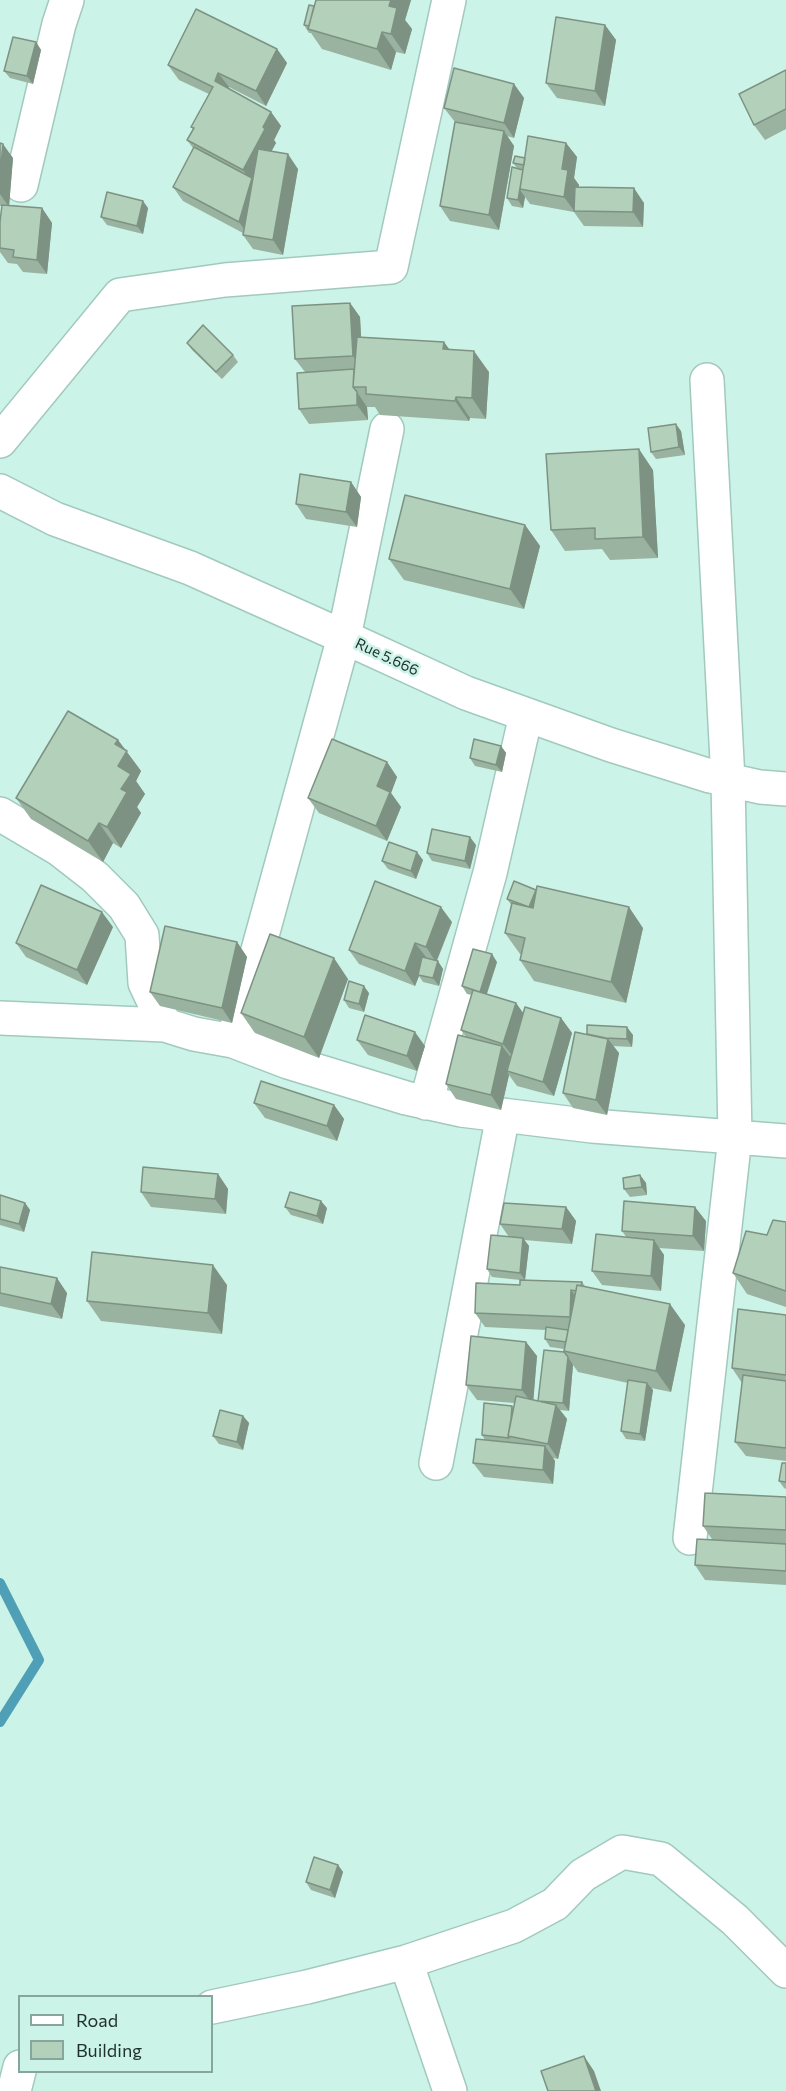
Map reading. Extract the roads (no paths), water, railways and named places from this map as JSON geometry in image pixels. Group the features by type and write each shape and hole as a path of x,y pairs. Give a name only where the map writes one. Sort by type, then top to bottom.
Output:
{"street":[{"path":"21,185 59,24 67,0"},
{"path":"0,441 120,295 225,280 391,267 448,0"},
{"path":"690,1538 735,1137 728,780 707,380"},
{"path":"233,1041 344,637 387,429"},
{"name":"Rue 5.666","path":"0,491 55,519 190,568 466,693 526,716 668,763 728,780 760,787 786,789"},
{"path":"426,1102 490,873 526,716"},
{"path":"0,814 59,849 95,878 124,906 142,935 145,982 165,1025"},
{"path":"0,1018 165,1025 194,1034 233,1041 288,1062 461,1110 592,1126 786,1141"},
{"path":"436,1463 503,1115"},
{"path":"213,2007 307,1987 406,1962 514,1926 555,1904 583,1875 622,1852 661,1859 735,1920 786,1971"},
{"path":"406,1962 450,2091"},
{"path":"14,2091 18,2073"}],"waterway":[{"path":"0,1583 39,1660 0,1722"}]}
